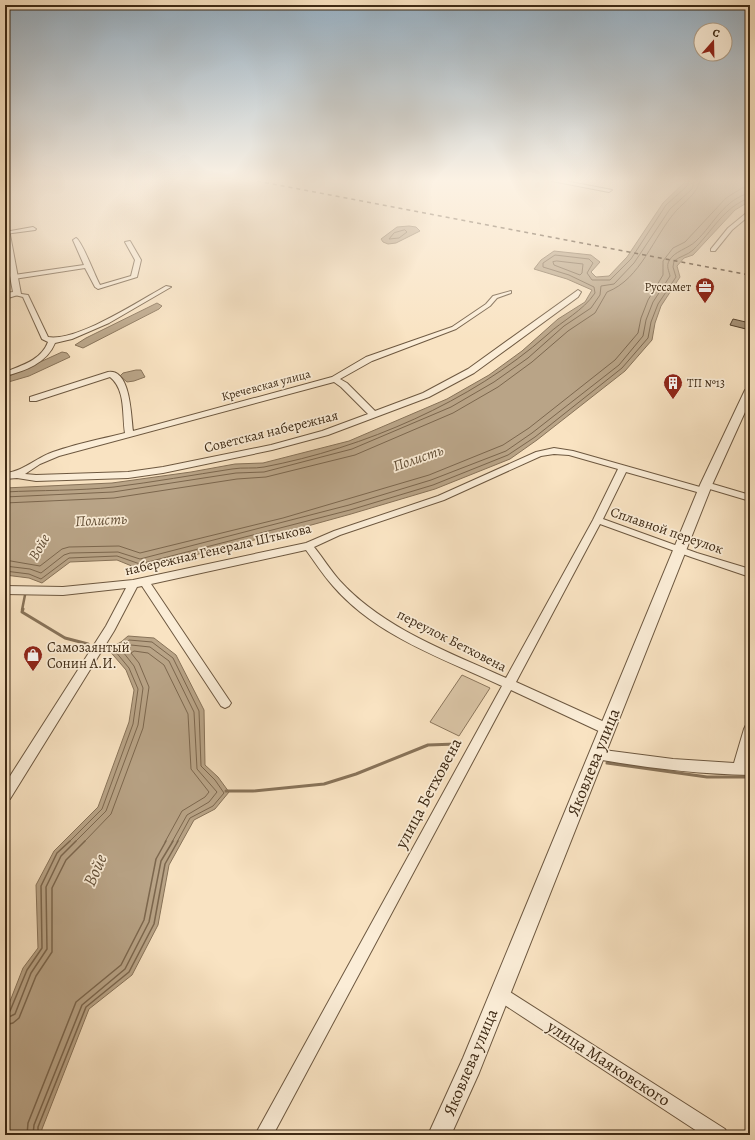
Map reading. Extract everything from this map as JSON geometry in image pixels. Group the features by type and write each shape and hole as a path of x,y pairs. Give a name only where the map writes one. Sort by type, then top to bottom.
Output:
{"street":[{"path":"6,234 17,294"},
{"path":"712,250 726,234"},
{"path":"76,240 98,287 134,277 138,260 128,242"},
{"path":"14,278 87,266"},
{"path":"5,296 17,294 26,296 45,339 52,341 77,335 91,329 168,287"},
{"name":"Кречевская улица","path":"16,475 37,462 56,454 335,379 370,359 454,328 488,305 495,297 509,292"},
{"name":"Советская набережная","path":"5,476 16,475 36,478 128,475 163,470 233,454 272,447 325,433 426,395 471,371 576,296 578,292"},
{"path":"5,374 41,359 47,354 52,341"},
{"path":"33,400 111,374 118,378 124,387 129,434"},
{"path":"335,379 344,385 374,415"},
{"name":"Яковлева улица","path":"439,1135 471,1064 705,488 750,390"},
{"name":"набережная Генерала Штыкова","path":"5,590 63,591 133,584 308,546 337,533 441,498 539,454 554,451 570,453 623,468 750,498"},
{"name":"улица Бетховена","path":"264,1135 507,685 598,520 623,468"},
{"name":"Сплавной переулок","path":"598,520 750,573"},
{"name":"переулок Бетховена","path":"308,546 337,584 362,607 387,625 423,645 507,685 607,729"},
{"path":"145,582 225,703"},
{"path":"5,795 110,628 133,584"},
{"path":"596,754 642,762 693,768 744,769 750,729"},
{"name":"улица Маяковского","path":"499,993 719,1135"}],"shaded area":[{"path":"462,675 490,688 459,736 430,722"}],"water":[{"path":"387,234 414,234 396,243 388,244 383,242 381,239"},
{"name":"Полисть","path":"642,234 712,234 693,255 684,258 677,266 680,277 661,306 655,323 652,340 625,371 537,440 510,459 435,489 351,514 139,569 117,560 70,562 42,583 29,578 5,575 5,488 112,483 235,464 263,463 349,441 447,399 489,375 522,351 558,319 585,302 592,290 567,279 534,269 541,260 554,251 591,255 600,262 591,272 596,277 609,276 627,257"},
{"path":"157,303 162,306 159,309 83,348 75,345 86,338"},
{"path":"62,352 67,353 70,357 29,376 5,383 5,378"},
{"path":"141,370 145,377 127,382 120,376 123,373"},
{"path":"128,636 154,638 176,655 204,710 205,765 218,777 229,792 215,809 194,820 169,865 158,925 132,975 89,1009 42,1129 41,1135 5,1135 5,1014 23,968 38,948 36,885 54,851 98,807 129,722 134,690 126,670 108,649 121,642"}],"building":[{"path":"733,319 750,323 750,330 730,325"}],"waterway":[{"name":"Войе","path":"22,610 25,595"},
{"name":"Войе","path":"23,609 22,612 65,638 88,644"},
{"path":"226,791 253,791 324,784 356,774 428,745 456,744"},
{"path":"607,763 707,777 750,777"}],"railway":[{"path":"536,234 750,275"}],"place":[{"name":"Руссамет","path":"705,304"},
{"name":"ТП №13","path":"673,400"},
{"name":"Самозаянтый Сонин А.И.","path":"33,672"}]}
